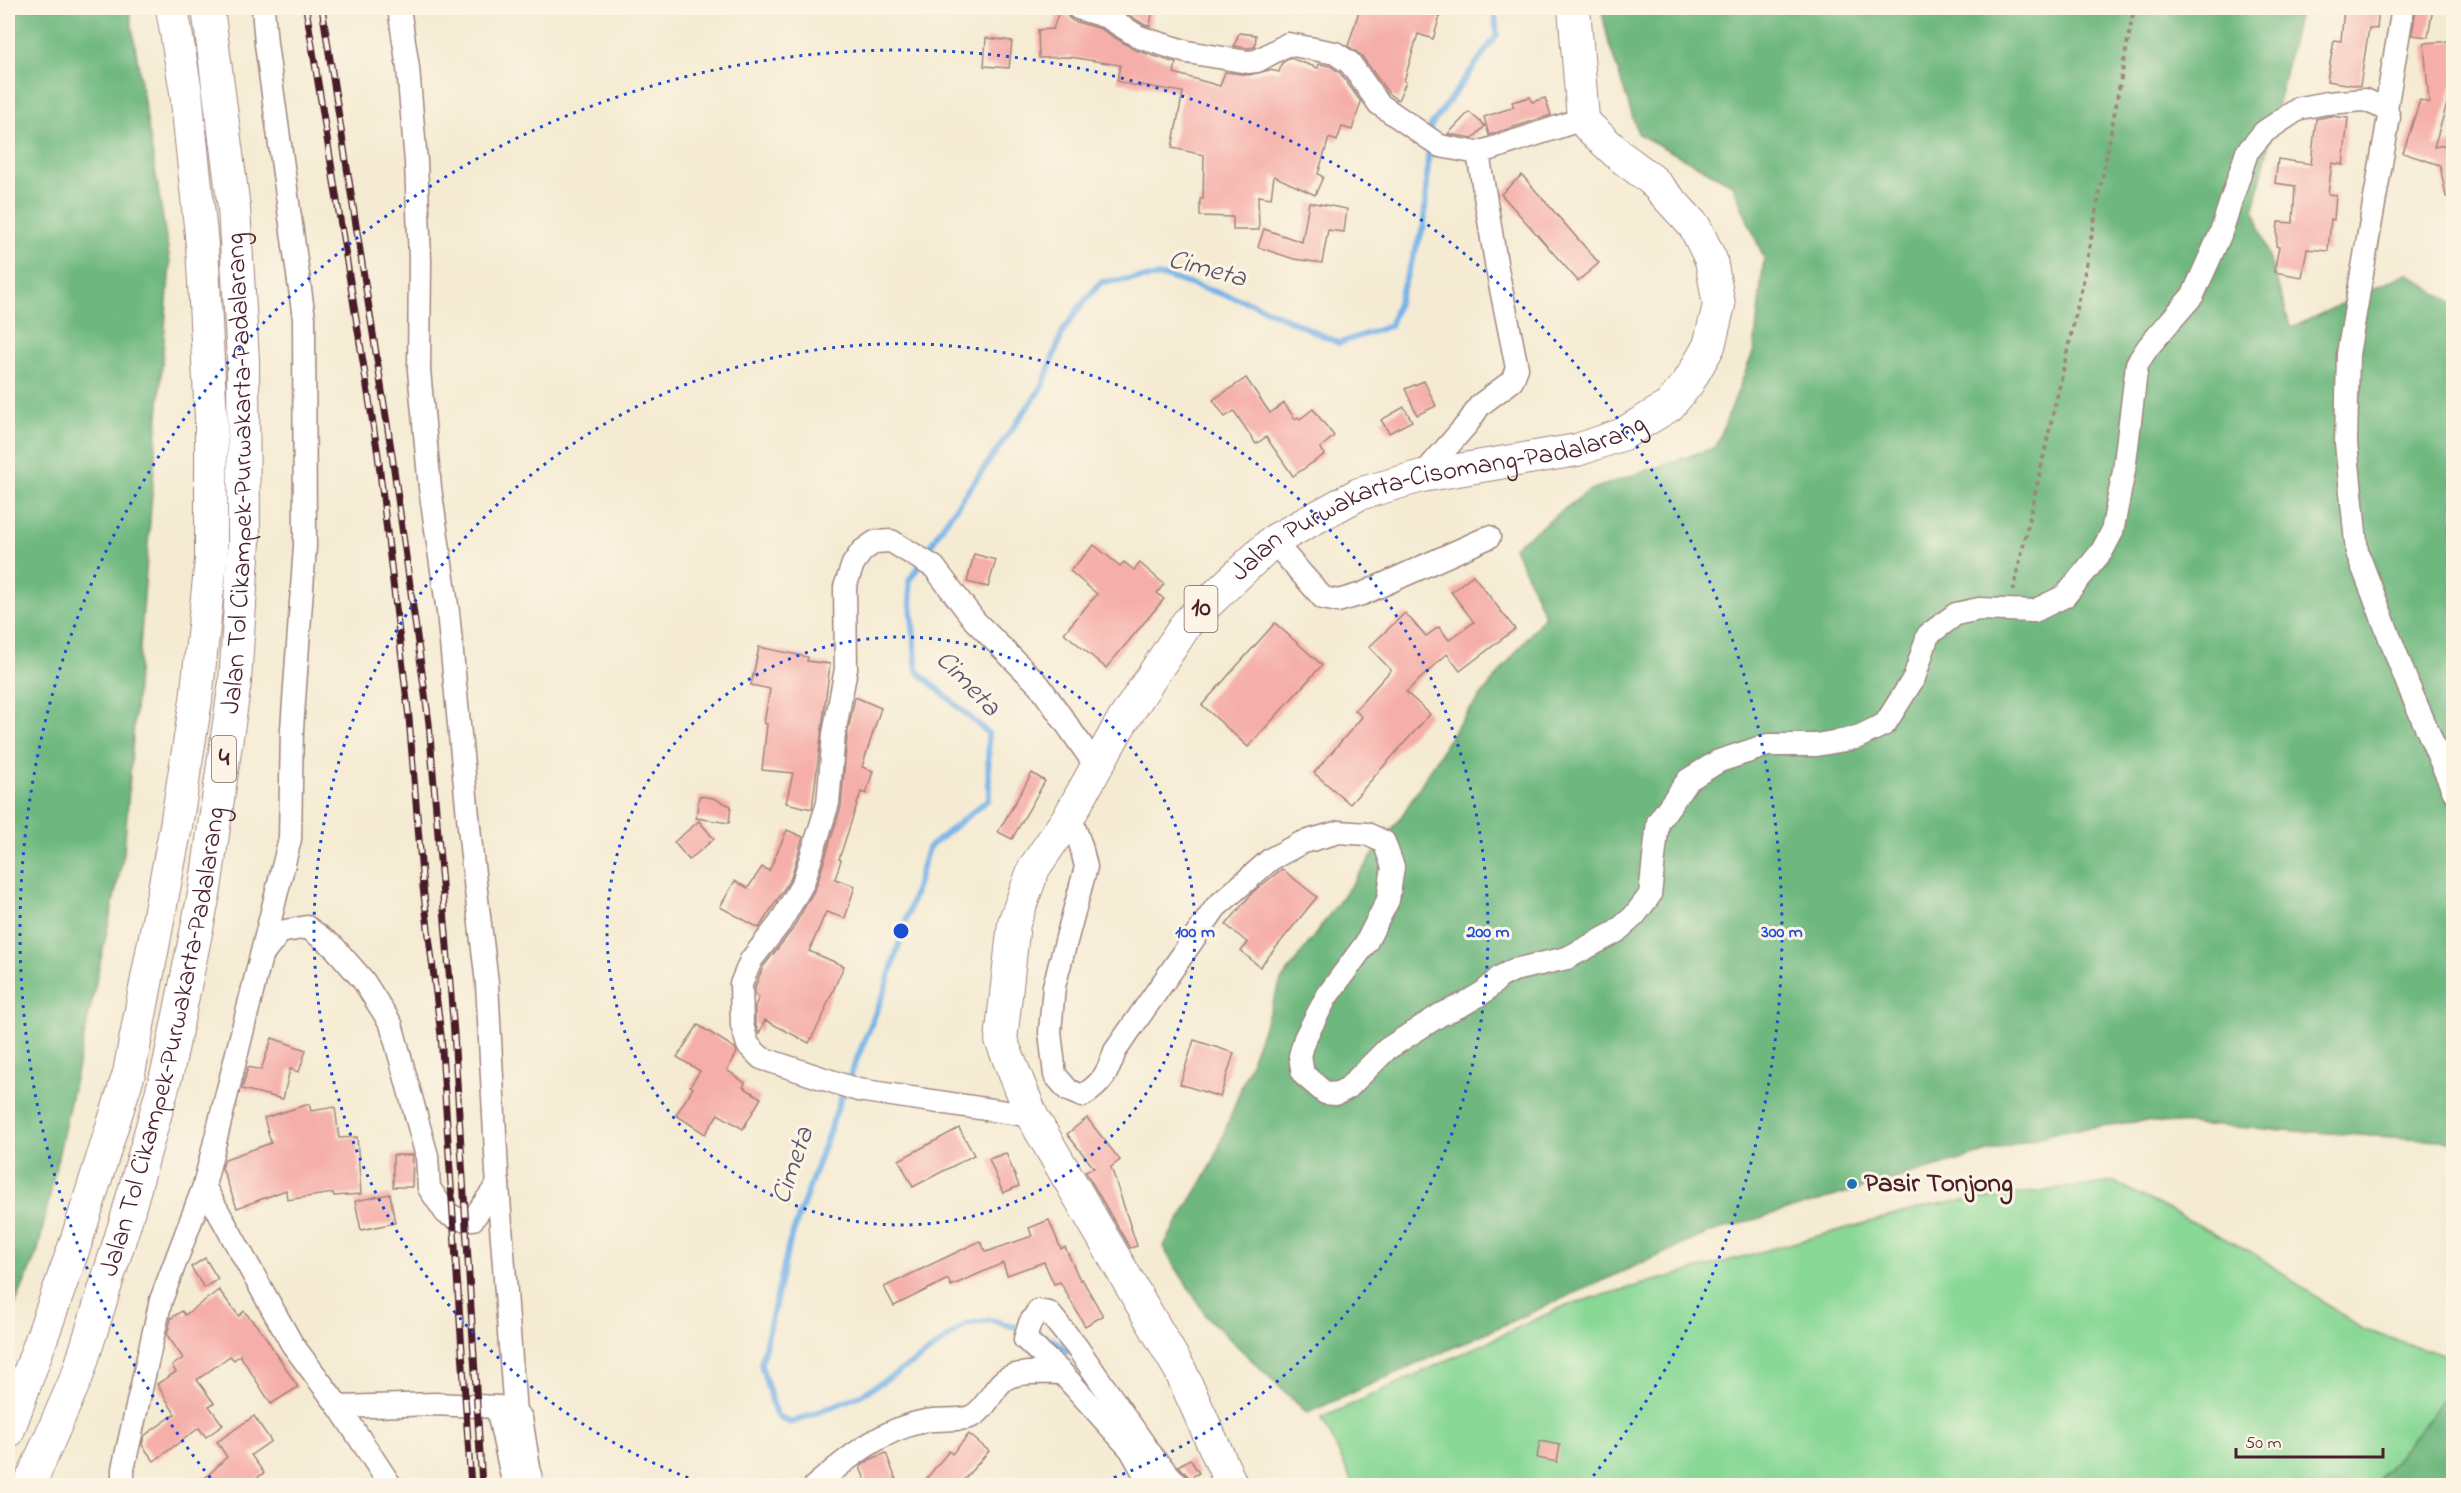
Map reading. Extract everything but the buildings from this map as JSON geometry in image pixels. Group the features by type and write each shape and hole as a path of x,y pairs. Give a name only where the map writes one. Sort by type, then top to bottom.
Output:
{"highway":[{"name":"Jalan Tol Cikampek–Purwakarta–Padalarang","path":"8,1432 76,1242 129,1073 176,826 196,700 211,560 211,418 202,245 186,92 172,8"},
{"name":"Jalan Tol Cikampek–Purwakarta–Padalarang","path":"29,1485 78,1374 126,1220 168,1069 205,889 235,682 244,541 243,360 234,208 208,8"},
{"path":"1574,8 1583,119"},
{"name":"Jalan Purwakarta–Cisomang–Padalarang","path":"1232,1485 1180,1370 1032,1116 1001,1040 1014,923 1034,868 1070,816 1118,728 1187,623 1273,541 1359,494 1422,476 1577,450 1621,435 1669,406 1688,383 1709,346 1719,305 1712,260 1695,227 1652,180 1620,156 1583,119"}],"street":[{"path":"123,1485 123,1469 161,1300 204,1186 290,840 292,729 305,546 304,318 263,8"},
{"path":"399,8 408,68 416,162 420,260 419,370 430,488 448,612 487,983 498,1184 506,1410 514,1485"},
{"path":"1078,8 1107,17 1139,37 1187,52 1248,62 1257,61 1288,44 1335,53 1350,63 1379,104 1440,146 1478,153 1583,119"},
{"path":"2403,8 2386,109 2389,125 2348,354 2346,443 2357,552 2408,685 2454,792"},
{"path":"1070,816 1086,867 1054,986 1050,1032 1055,1075 1068,1090 1082,1096 1093,1089 1108,1072 1115,1051 1216,907 1271,859 1301,843 1339,832 1367,834 1384,842 1393,867 1388,900 1366,943 1327,996 1305,1038 1300,1056 1303,1074 1325,1093 1336,1094 1348,1088 1388,1049 1440,1015 1484,992 1500,977 1515,970 1567,958 1616,932 1634,916 1650,895 1658,822 1688,780 1719,761 1768,745 1816,745 1856,738 1885,724 1914,678 1928,635 1956,614 1979,609 2034,611 2065,596 2102,551 2112,532 2124,471 2137,364 2148,347 2193,295 2220,235 2247,152 2264,132 2300,108 2365,100 2386,109"},
{"path":"1422,476 1468,423 1480,405 1512,381 1517,368 1497,269 1478,153"},
{"path":"1273,541 1323,598 1338,601 1362,594 1489,537"},
{"path":"1032,1116 858,1090 762,1058 748,1045 742,1025 741,984 752,960 780,922 803,883 828,803 834,734 846,669 845,587 853,564 862,551 875,542 891,541 934,567 975,621 1039,685 1096,766"},
{"path":"262,955 280,932 307,927 334,946 363,980 391,1024 427,1156 429,1188 446,1213 458,1220 473,1219 498,1184"},
{"path":"204,1186 292,1344 339,1407 391,1485"},
{"path":"1151,1485 1131,1450 1028,1331 1038,1311 1049,1313 1076,1346 1155,1460 1179,1485"},
{"path":"815,1485 892,1430 924,1421 971,1417 988,1401 1005,1379 1030,1372 1062,1373"},
{"path":"339,1407 435,1404 506,1410 521,1418 532,1485"}],"path":[{"path":"2008,610 2083,282 2134,8"}],"green space":[{"path":"8,8 129,8 170,263 124,852 38,1250 8,1322"},
{"path":"1601,8 2300,8 2254,209 2291,328 2407,273 2453,304 2453,1141 2142,1121 2061,1131 1711,1232 1307,1413 1207,1317 1163,1247 1213,1163 1281,981 1403,814 1457,726 1545,616 1514,547 1590,490 1716,447 1754,350 1764,258 1732,184 1638,134 1609,43"},
{"path":"2114,1182 2253,1253 2362,1329 2453,1358 2453,1388 2375,1485 1354,1485 1322,1418 1567,1305 1931,1205"},
{"path":"2453,1388 2453,1485 2375,1485"}],"waterway":[{"name":"Cimeta","path":"1430,132 1430,127 1497,35 1494,8"},
{"name":"Cimeta","path":"925,555 942,527 1042,387 1063,331 1101,282 1164,276 1254,304 1339,343 1390,326 1424,225 1429,145"},
{"name":"Cimeta","path":"848,1081 885,990 928,848 989,799 988,733 917,671 909,581 920,564"},
{"name":"Cimeta","path":"844,1090 789,1244 761,1364 776,1415 791,1423 861,1395 919,1359 967,1324 991,1320 1022,1329"},
{"name":"Cimeta","path":"1032,1332 1051,1339 1067,1352"}],"railway":[{"path":"306,8 378,455 409,718 423,887 441,1035 471,1486"},
{"path":"322,8 392,455 429,723 454,1033 482,1486"}],"place":[{"name":"Pasir Tonjong","path":"1852,1184"}]}
